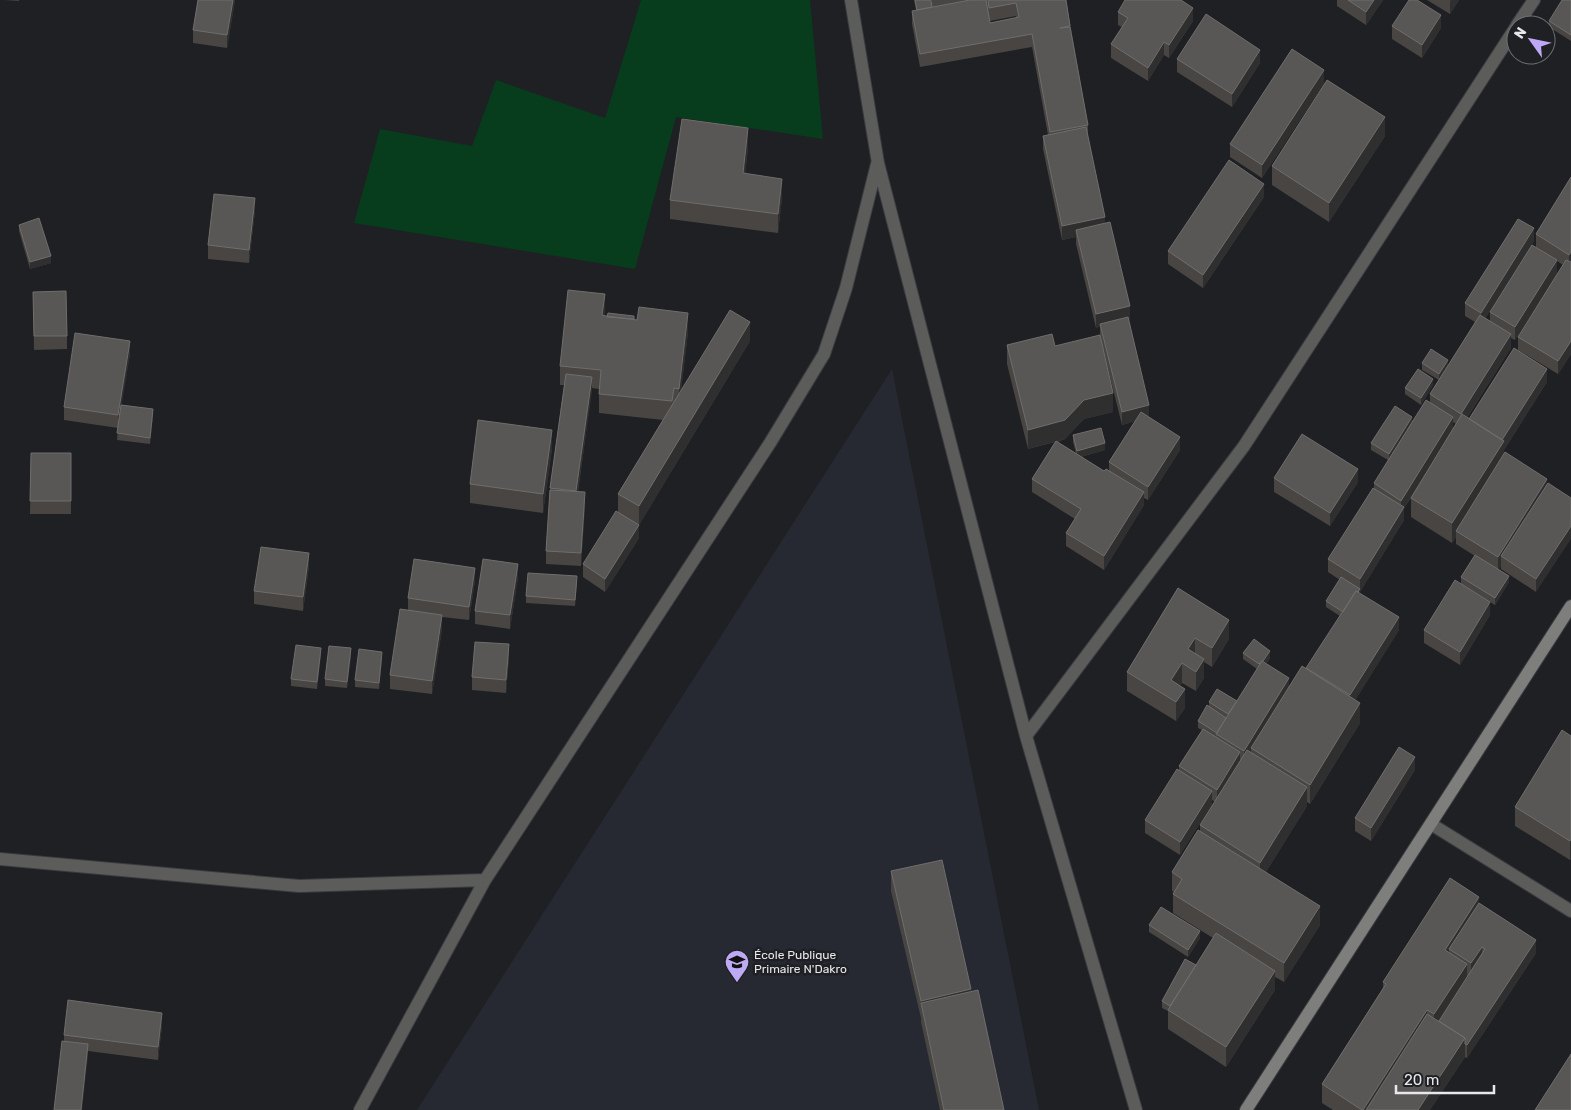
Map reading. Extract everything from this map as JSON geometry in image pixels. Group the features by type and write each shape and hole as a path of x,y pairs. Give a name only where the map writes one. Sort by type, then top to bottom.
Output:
{"street":[{"path":"851,0 878,163 1026,736 1136,1110"},
{"path":"1524,15 1534,0"},
{"path":"1026,736 1244,446 1506,43"},
{"path":"360,1110 485,880 770,443 824,354 846,288 878,163"},
{"path":"1246,1110 1571,606"},
{"path":"1431,824 1571,911"},
{"path":"0,859 299,886 485,880"}],"shaded area":[{"path":"892,369 1039,1110 417,1110"}],"green space":[{"path":"641,0 810,0 823,139 676,117 635,269 354,223 380,129 472,146 496,80 605,118"}],"building":[{"path":"198,0 233,0 227,35 193,30"},
{"path":"915,0 931,0 932,7 917,10"},
{"path":"970,0 986,0 990,23 1019,17 1016,3 989,8 988,0 1066,0 1070,26 1060,28 1070,27 1088,125 1050,132 1032,34 920,54 912,11"},
{"path":"1125,0 1181,0 1193,8 1169,45 1164,42 1148,68 1111,44 1128,18 1118,12"},
{"path":"1348,0 1374,0 1366,12"},
{"path":"1409,0 1417,0 1441,15 1422,45 1392,26"},
{"path":"1562,0 1571,0 1571,35 1556,25 1556,15 1553,15"},
{"path":"1206,14 1260,50 1232,94 1177,59"},
{"path":"1292,49 1324,70 1262,165 1230,144"},
{"path":"1327,80 1385,117 1329,203 1272,166"},
{"path":"682,119 748,128 743,173 782,179 778,214 670,200"},
{"path":"1086,127 1105,217 1062,226 1043,136"},
{"path":"1229,160 1264,184 1203,275 1168,251"},
{"path":"1571,177 1571,252 1569,255 1536,234"},
{"path":"214,194 255,198 249,250 208,245"},
{"path":"39,218 51,256 30,262 19,225"},
{"path":"1518,219 1534,228 1481,313 1465,303"},
{"path":"1110,222 1130,306 1096,314 1076,230"},
{"path":"1532,245 1557,260 1515,327 1490,312"},
{"path":"1566,260 1571,262 1571,341 1558,361 1518,337"},
{"path":"568,290 605,294 602,315 606,316 637,320 639,307 688,313 679,389 674,388 672,401 599,394 601,370 560,366"},
{"path":"66,291 67,336 34,336 33,292"},
{"path":"730,310 750,322 639,506 618,494"},
{"path":"608,313 634,316 634,319 607,317"},
{"path":"1480,315 1511,334 1461,414 1430,394"},
{"path":"1128,317 1149,405 1122,412 1100,324"},
{"path":"75,333 130,341 118,415 64,407"},
{"path":"1052,334 1055,346 1100,335 1113,393 1084,400 1065,420 1028,430 1007,345"},
{"path":"1514,348 1547,369 1502,440 1469,419"},
{"path":"1431,349 1448,360 1439,374 1422,363"},
{"path":"1418,369 1433,379 1421,398 1405,388"},
{"path":"566,374 592,377 576,491 550,488"},
{"path":"1426,400 1453,417 1401,501 1374,483"},
{"path":"121,405 153,409 150,438 117,433"},
{"path":"1395,406 1412,417 1389,454 1371,443"},
{"path":"1141,412 1180,437 1148,487 1109,462"},
{"path":"1462,414 1504,441 1452,523 1411,498"},
{"path":"478,420 552,430 543,494 470,484"},
{"path":"1101,428 1105,443 1077,451 1073,435"},
{"path":"1302,434 1358,469 1330,513 1274,478"},
{"path":"1056,441 1104,471 1106,469 1144,492 1104,556 1066,533 1081,509 1032,479"},
{"path":"1505,452 1547,479 1498,557 1456,531"},
{"path":"31,453 71,453 71,501 30,501"},
{"path":"1548,483 1571,498 1571,526 1536,579 1501,556"},
{"path":"1373,488 1404,507 1360,579 1328,559"},
{"path":"550,490 585,492 581,553 546,551"},
{"path":"616,511 639,525 605,579 583,564"},
{"path":"261,547 309,553 303,597 254,591"},
{"path":"1475,555 1509,576 1495,598 1461,577"},
{"path":"414,559 475,568 469,607 408,598"},
{"path":"483,559 518,564 510,615 475,611"},
{"path":"528,573 577,576 575,600 526,596"},
{"path":"1341,577 1360,589 1358,592 1356,591 1343,612 1326,601"},
{"path":"1455,580 1490,602 1460,652 1424,630"},
{"path":"1178,588 1229,620 1212,648 1195,638 1188,649 1204,659 1196,672 1182,663 1171,680 1185,689 1176,702 1127,672"},
{"path":"1356,591 1399,617 1350,695 1306,668"},
{"path":"400,609 442,615 432,681 390,675"},
{"path":"1254,639 1270,651 1259,664 1243,653"},
{"path":"475,642 509,644 506,680 472,677"},
{"path":"296,645 321,648 317,682 291,679"},
{"path":"329,646 351,648 347,682 325,679"},
{"path":"359,649 382,652 379,683 355,680"},
{"path":"1262,661 1289,678 1244,751 1216,734"},
{"path":"1302,666 1360,703 1310,785 1251,748"},
{"path":"1217,689 1237,701 1228,714 1209,702"},
{"path":"1207,705 1226,718 1217,733 1198,721"},
{"path":"1203,729 1240,752 1217,790 1179,766"},
{"path":"1562,730 1571,736 1570,841 1515,807"},
{"path":"1399,747 1415,757 1371,828 1355,818"},
{"path":"1247,750 1307,787 1260,863 1200,825"},
{"path":"1177,769 1212,791 1180,842 1145,820"},
{"path":"1198,830 1320,906 1284,963 1173,894 1182,879 1172,872"},
{"path":"942,860 971,989 921,1001 891,871"},
{"path":"1450,878 1479,897 1445,950 1467,964 1434,1014 1427,1010 1362,1110 1322,1084 1386,984 1383,982"},
{"path":"1479,903 1536,940 1467,1045 1465,1044 1465,1038 1439,1021 1485,949 1482,947 1471,963 1449,949"},
{"path":"1161,907 1200,931 1188,950 1149,925"},
{"path":"1216,933 1275,971 1226,1047 1168,1010"},
{"path":"1185,959 1196,965 1170,1006 1162,1001"},
{"path":"978,990 1004,1110 944,1110 921,1003"},
{"path":"68,1000 162,1013 158,1047 64,1035"},
{"path":"1427,1014 1465,1038 1418,1110 1366,1110"},
{"path":"62,1041 88,1044 81,1110 54,1110"},
{"path":"1571,1054 1571,1110 1535,1110"}],"place":[{"name":"École Publique Primaire N'Dakro","path":"737,983"}]}
